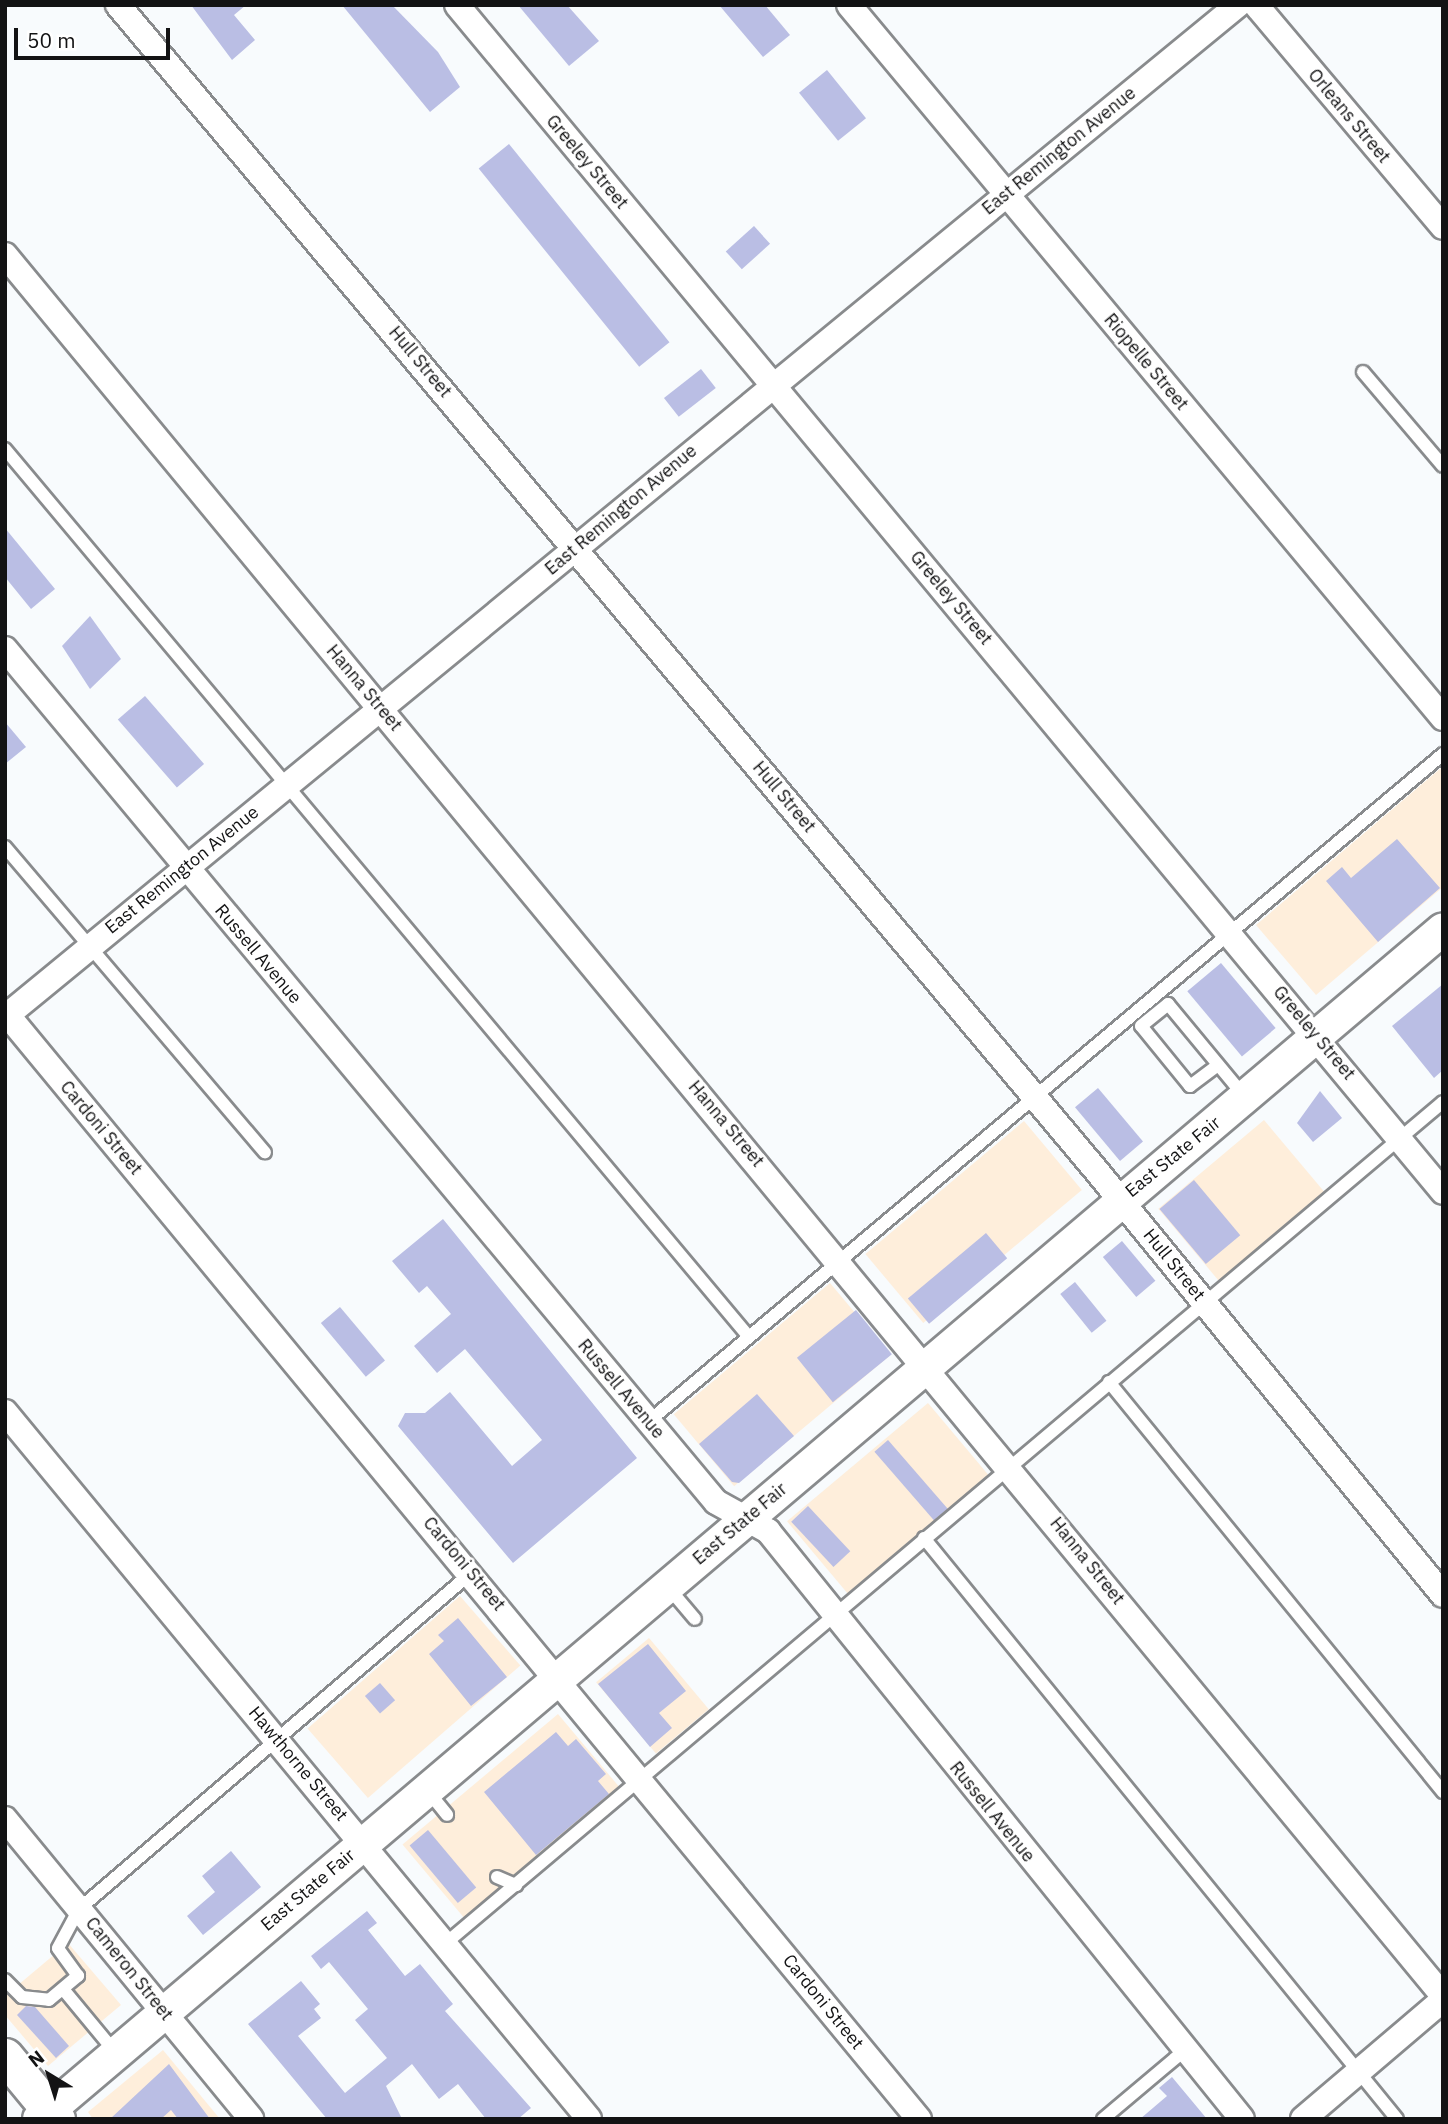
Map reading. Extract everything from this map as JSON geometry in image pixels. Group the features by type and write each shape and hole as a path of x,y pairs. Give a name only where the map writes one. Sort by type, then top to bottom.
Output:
{"main road":[{"path":"5,2056 48,2116"}],"street":[{"name":"Hull Street","path":"118,5 577,547 1120,1200 1443,1595"},
{"name":"Greeley Street","path":"457,5 1443,1192"},
{"name":"Riopelle Street","path":"849,5 1443,718"},
{"name":"East Remington Avenue","path":"6,1015 1238,5"},
{"name":"Orleans Street","path":"1256,5 1443,227"},
{"name":"Hanna Street","path":"5,256 928,1366 1443,1998"},
{"name":"Russell Avenue","path":"5,649 716,1502 744,1521 768,1531 832,1616 1242,2119"},
{"name":"East State Fair","path":"48,2116 164,2012 1443,929"},
{"name":"Cardoni Street","path":"6,1015 472,1573 919,2119"},
{"name":"Hawthorne Street","path":"5,1412 364,1843 589,2119"},
{"name":"Cameron Street","path":"5,1819 164,2012 245,2117"},
{"path":"1303,2119 1443,1998"}],"lane":[{"path":"1363,372 1443,466"},
{"path":"5,449 749,1337"},
{"path":"649,1421 1037,1101 1443,754"},
{"path":"5,847 265,1152"},
{"path":"1218,1065 1190,1086 1141,1026 1168,1004 1245,1097"},
{"path":"446,1944 1009,1465 1443,1102"},
{"path":"1109,1382 1443,1791"},
{"path":"924,1538 1397,2119"},
{"path":"5,1980 22,1997 49,2000 78,1976 58,1948 79,1909 472,1573"},
{"path":"667,1586 695,1619"},
{"path":"427,1790 447,1815"},
{"path":"497,1877 516,1885"},
{"path":"63,1989 116,2053"},
{"path":"1103,2119 1186,2049"}],"shaded area":[{"path":"1441,768 1443,887 1316,995 1256,925"},
{"path":"1264,1120 1326,1194 1220,1282 1158,1209"},
{"path":"1024,1121 1082,1190 923,1323 865,1254"},
{"path":"830,1283 890,1355 734,1486 674,1414"},
{"path":"928,1403 988,1475 847,1593 787,1521"},
{"path":"460,1596 520,1665 368,1798 308,1729"},
{"path":"649,1638 709,1709 656,1754 596,1682"},
{"path":"558,1714 620,1788 465,1919 402,1844"},
{"path":"68,1943 121,2005 48,2066 5,2015 5,1996"},
{"path":"163,2050 220,2119 93,2119 88,2112"}],"building":[{"path":"191,5 246,5 234,15 255,40 232,60"},
{"path":"342,5 392,5 438,52 460,87 430,112"},
{"path":"518,5 567,5 599,41 569,66"},
{"path":"719,5 765,5 790,35 763,57"},
{"path":"827,70 866,118 838,141 799,93"},
{"path":"509,144 669,342 639,367 479,169"},
{"path":"754,226 770,244 742,269 726,251"},
{"path":"701,369 716,388 679,417 664,398"},
{"path":"5,528 55,589 31,609 5,577"},
{"path":"90,616 121,659 90,689 62,646"},
{"path":"145,696 204,764 177,788 118,720"},
{"path":"5,722 26,747 5,764"},
{"path":"1397,839 1440,888 1378,942 1326,881 1342,867 1351,878"},
{"path":"1221,963 1276,1028 1242,1056 1187,991"},
{"path":"1443,984 1443,1070 1434,1078 1392,1026"},
{"path":"1098,1088 1143,1142 1120,1161 1075,1107"},
{"path":"1320,1091 1342,1118 1313,1142 1297,1123"},
{"path":"1194,1180 1240,1235 1206,1264 1160,1209"},
{"path":"443,1219 637,1458 513,1563 398,1426 405,1413 425,1413 450,1392 512,1466 542,1440 465,1349 437,1373 414,1346 451,1314 427,1286 419,1293 392,1261"},
{"path":"986,1233 1007,1258 929,1324 908,1299"},
{"path":"1122,1241 1155,1281 1136,1297 1103,1257"},
{"path":"1075,1282 1106,1321 1092,1333 1060,1294"},
{"path":"340,1307 385,1361 366,1377 321,1323"},
{"path":"856,1310 892,1354 833,1402 797,1358"},
{"path":"757,1394 794,1436 739,1483 732,1482 699,1444"},
{"path":"888,1440 948,1509 934,1520 874,1452"},
{"path":"808,1506 850,1551 833,1567 791,1522"},
{"path":"458,1618 507,1677 471,1706 429,1654 444,1641 438,1635"},
{"path":"648,1644 686,1691 659,1713 672,1728 650,1747 598,1684"},
{"path":"380,1683 395,1700 380,1713 365,1696"},
{"path":"556,1732 568,1746 576,1739 606,1774 598,1781 609,1794 536,1855 484,1792"},
{"path":"428,1830 476,1887 458,1903 410,1845"},
{"path":"231,1851 261,1887 203,1935 187,1916 215,1892 202,1876"},
{"path":"367,1911 377,1923 368,1930 405,1976 420,1964 453,2004 445,2011 531,2108 518,2119 486,2119 458,2084 439,2099 412,2064 386,2086 402,2119 327,2119 248,2024 301,1981 320,2004 314,2009 321,2018 298,2036 345,2093 387,2058 355,2020 368,2009 329,1962 321,1969 311,1956"},
{"path":"26,2006 35,2007 69,2046 56,2058 17,2015"},
{"path":"169,2064 210,2119 178,2119 171,2110 161,2119 110,2119"},
{"path":"1172,2077 1207,2119 1140,2119 1167,2096 1159,2088"}]}
